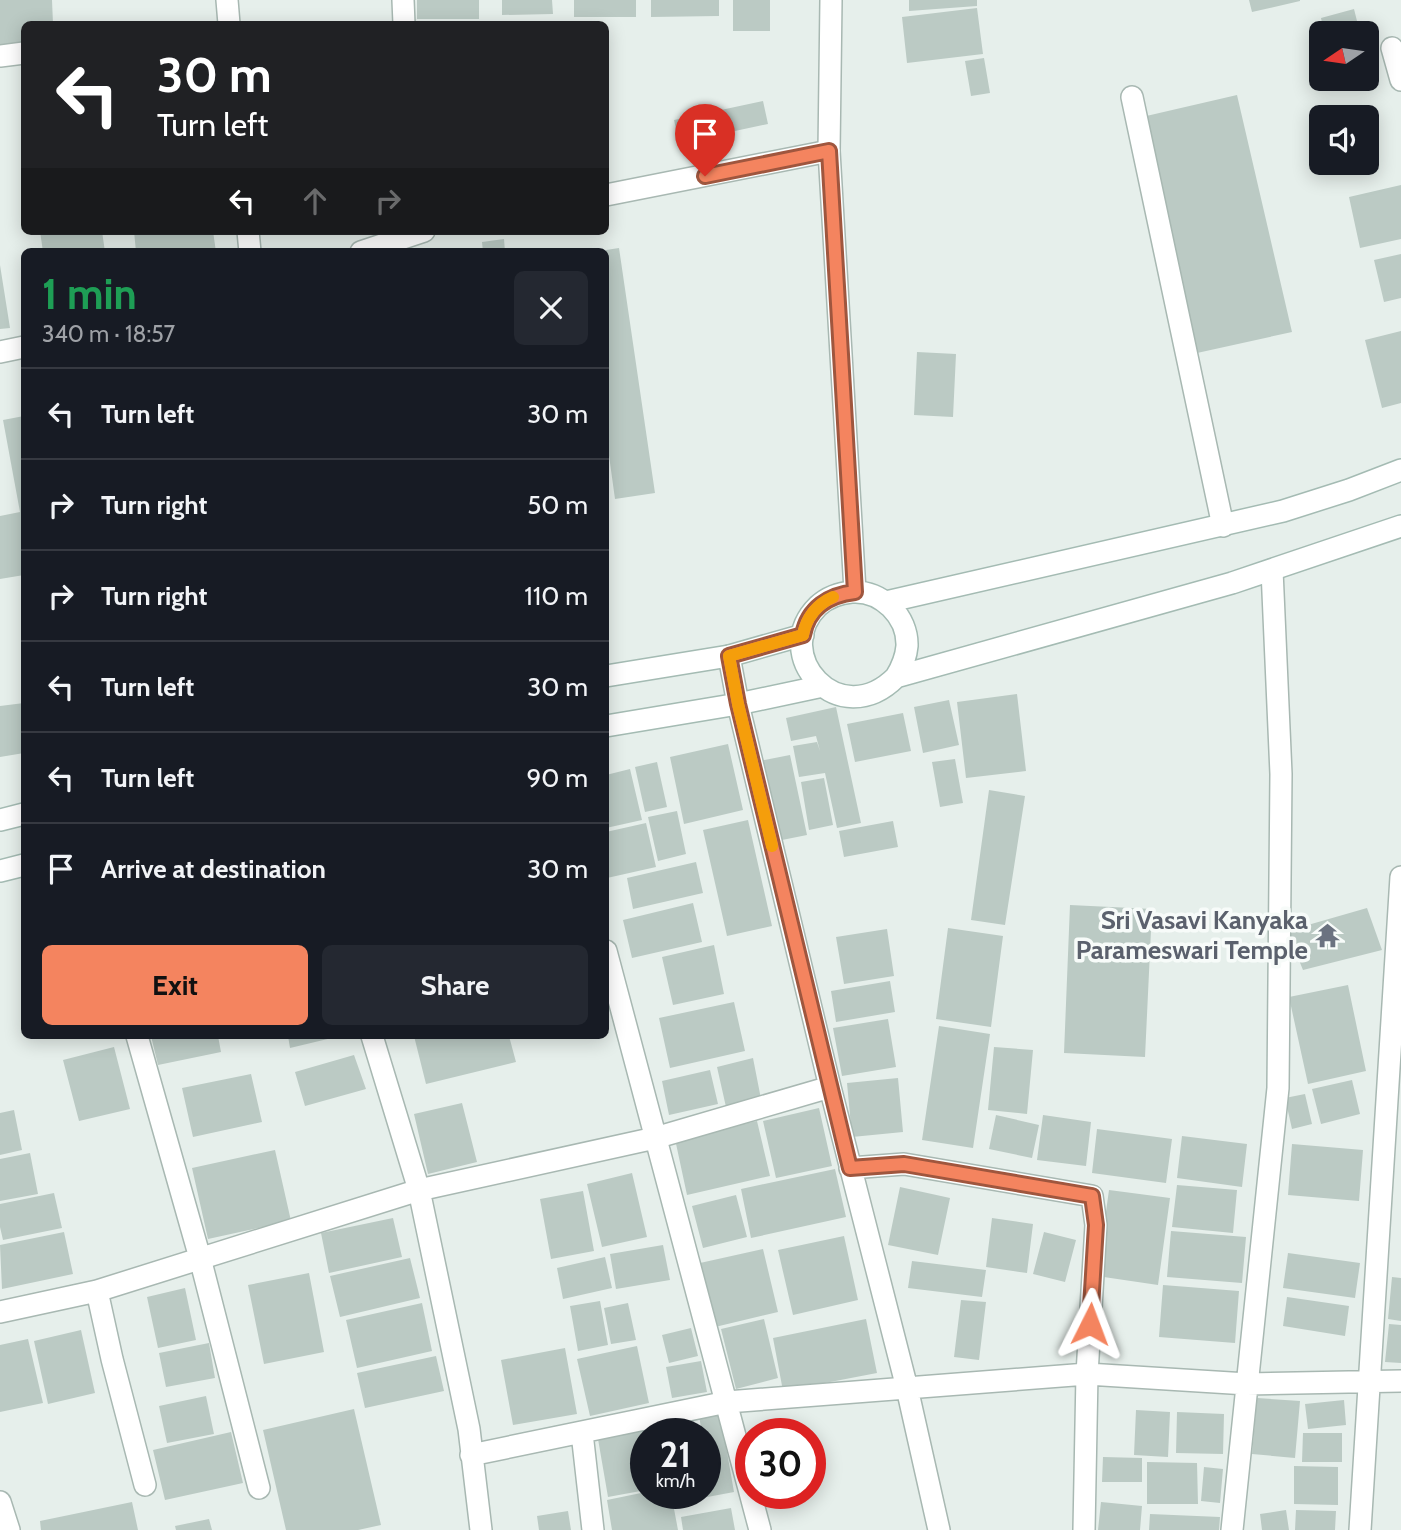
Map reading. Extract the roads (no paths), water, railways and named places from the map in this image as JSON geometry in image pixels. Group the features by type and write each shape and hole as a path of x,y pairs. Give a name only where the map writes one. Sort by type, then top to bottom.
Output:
{"street":[{"path":"227,0 229,21"},
{"path":"404,0 404,21"},
{"path":"831,0 829,151 855,592"},
{"path":"1392,48 1401,80"},
{"path":"0,56 21,54"},
{"path":"1132,97 1223,526"},
{"path":"609,194 829,151"},
{"path":"373,248 412,235"},
{"path":"0,352 21,348"},
{"path":"886,602 1283,511 1401,470"},
{"path":"896,677 1272,570 1401,526"},
{"path":"1232,1530 1278,1088 1280,774 1272,570"},
{"path":"855,592 872,594 886,602 898,614 905,629 907,645 904,662 896,677 885,688 870,695 853,697 823,687 811,675 804,659 802,643 812,612 824,601 839,594 855,592"},
{"path":"609,676 729,656 803,635"},
{"path":"729,656 738,704 830,1087 907,1388 939,1530"},
{"path":"609,726 823,687"},
{"path":"0,820 21,815"},
{"path":"0,871 21,866"},
{"path":"1360,1530 1401,877"},
{"path":"609,962 760,1530"},
{"path":"138,1039 200,1258 259,1488"},
{"path":"373,1039 419,1190 469,1429 481,1530"},
{"path":"0,1312 97,1291 419,1190 655,1138 830,1087"},
{"path":"850,1168 904,1164 1092,1196 1096,1225 1087,1374 1084,1530"},
{"path":"97,1291 145,1485"},
{"path":"471,1455 727,1402 1087,1374 1247,1384 1401,1381"},
{"path":"582,1433 593,1530"},
{"path":"0,1502 9,1530"}],"place":[{"name":"Sri Vasavi Kanyaka Parameswari Temple","path":"1328,935"}]}
